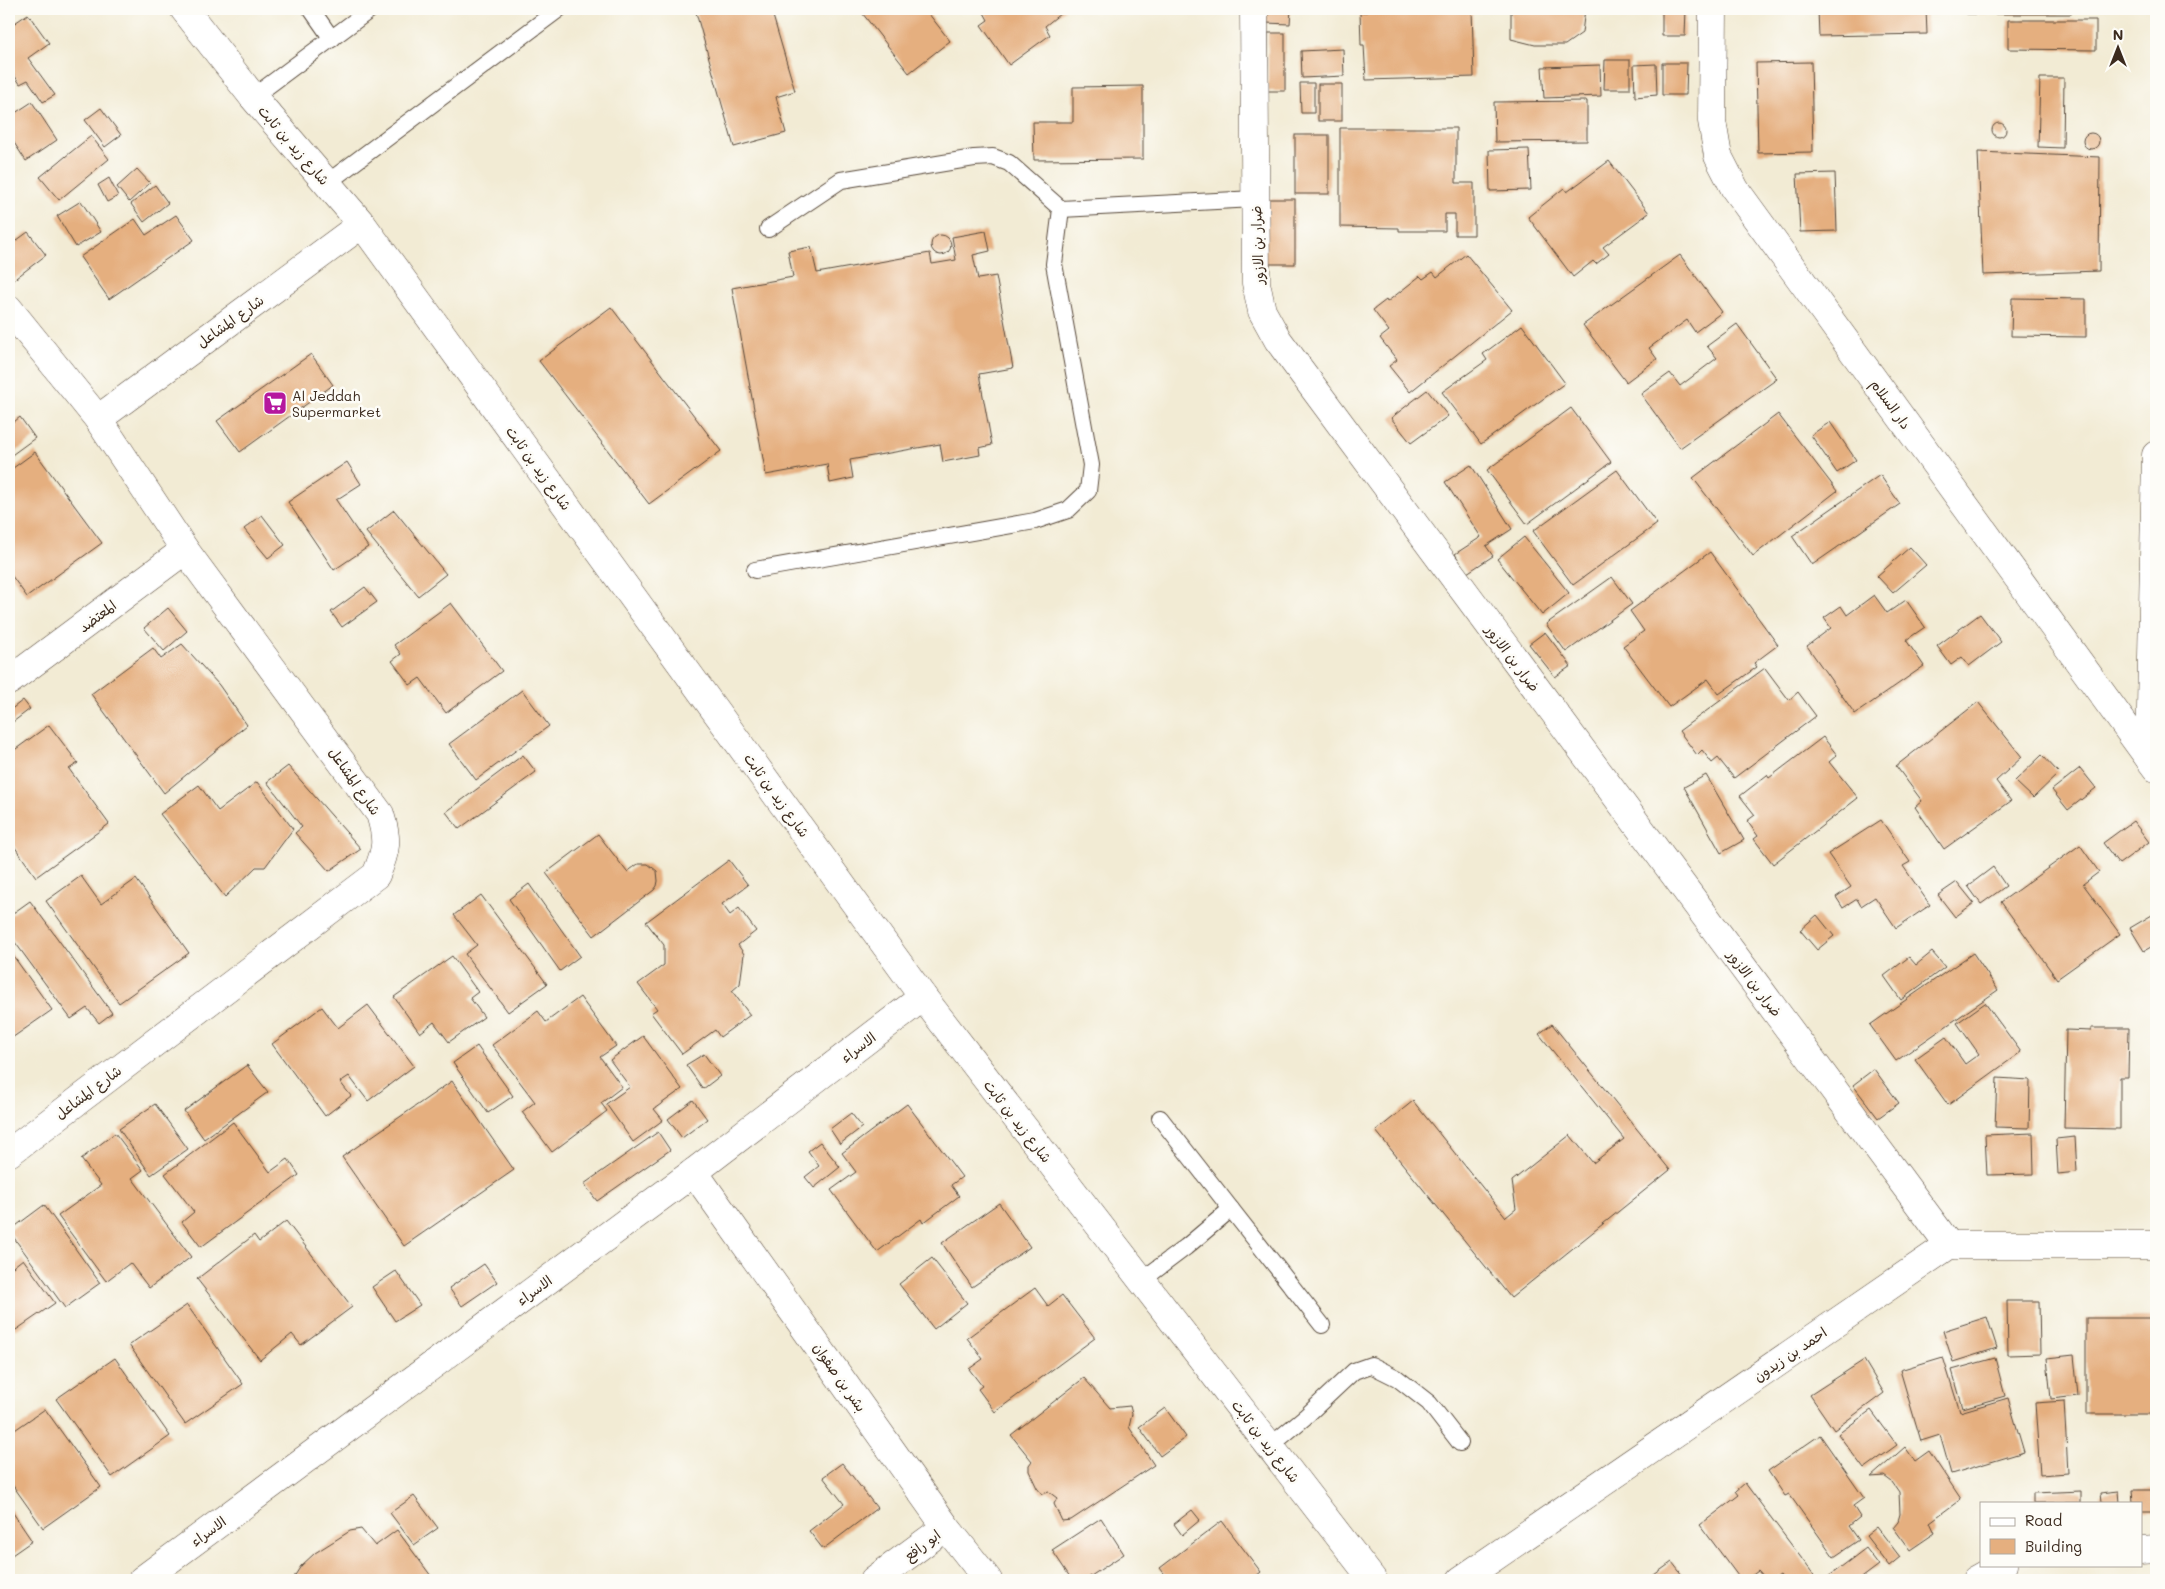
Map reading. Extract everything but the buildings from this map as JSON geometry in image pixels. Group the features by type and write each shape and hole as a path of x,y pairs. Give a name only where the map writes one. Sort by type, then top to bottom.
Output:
{"street":[{"name":"ضرار بن الازور","path":"1254,9 1256,283 1262,311 1278,340 1949,1245"},
{"name":"دار السلام","path":"1713,9 1712,121 1718,156 1735,189 2153,764"},
{"name":"شارع زيد بن ثابت","path":"189,10 253,96 362,224 923,997 1373,1580"},
{"name":"شارع المشاعل","path":"98,419 362,224"},
{"name":"شارع المشاعل","path":"9,309 98,419 185,550 380,814 386,834 384,855 376,875 9,1153"},
{"path":"2153,764 2156,455"},
{"name":"المعتضد","path":"9,681 185,550"},
{"name":"الاسراء","path":"142,1580 694,1172 923,997"},
{"name":"بشر بن صفوان","path":"694,1172 946,1527 988,1580"},
{"path":"1949,1245 2156,1245"},
{"name":"احمد بن زيدون","path":"1461,1580 1949,1245"},
{"name":"ابو رافع","path":"874,1580 946,1527"},
{"path":"2142,1550 2156,1550"},
{"path":"1976,1580 2001,1566"}],"lane":[{"path":"312,9 332,40"},
{"path":"253,96 332,40 371,9"},
{"path":"327,183 559,9"},
{"path":"768,230 841,180 974,158 994,157 1009,163 1061,209 1255,199"},
{"path":"755,570 1035,521 1068,510 1088,491 1091,466 1054,264 1061,209"},
{"path":"1160,1118 1322,1325"},
{"path":"1142,1280 1186,1248 1230,1209"},
{"path":"1269,1446 1305,1417 1354,1371 1372,1366 1397,1378 1429,1403 1460,1443"}],"place":[{"name":"Al Jeddah Supermarket","path":"275,403"}]}
